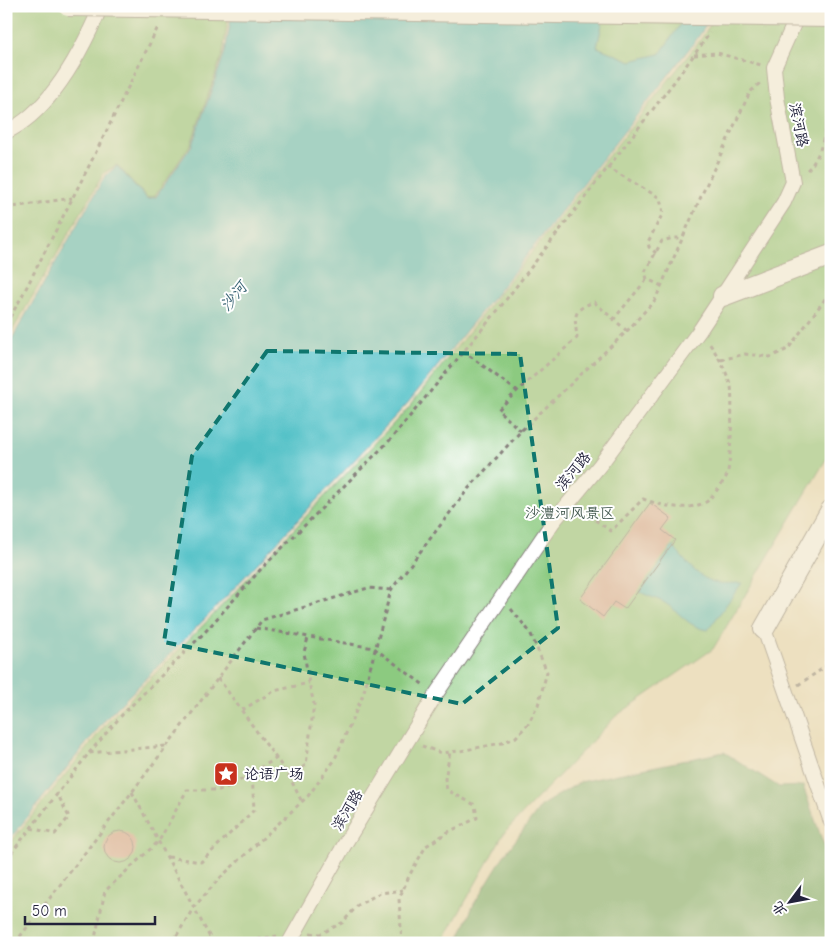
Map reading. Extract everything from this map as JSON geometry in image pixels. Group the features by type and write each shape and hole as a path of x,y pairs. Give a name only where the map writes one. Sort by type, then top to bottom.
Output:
{"main road":[{"path":"68,6 831,18"},
{"path":"723,296 831,254"},
{"path":"764,629 831,510"}],"street":[{"path":"6,132 22,125 56,88 86,43 101,6"},
{"path":"774,68 802,6"},
{"name":"滨河路","path":"289,943 346,842 436,694 501,597 569,501 600,465 700,330 784,202 794,182 777,98 774,68"},
{"path":"764,629 831,822"}],"path":[{"path":"6,324 73,198 160,23"},
{"path":"6,860 89,753 122,715 205,632 261,569 391,439 498,310 694,56 714,27"},
{"path":"694,56 717,53 774,68"},
{"path":"174,943 194,907 220,879 308,796 334,761 363,695 391,590 468,489 522,431 627,331 656,300 682,238 750,92 774,68"},
{"path":"794,182 812,165 820,151 827,123 831,121"},
{"path":"607,167 660,198 663,213 648,242 649,247 656,253"},
{"path":"6,208 73,198"},
{"path":"662,286 647,279 645,272 662,241 682,238"},
{"path":"613,320 647,279"},
{"path":"721,360 745,354 770,357 788,349 825,299 831,294"},
{"path":"522,431 498,410 517,390 577,338 575,317 581,307 594,302 627,331"},
{"path":"569,501 611,531 643,499 667,507 691,507 708,501 727,475 730,443 731,389 721,360 700,330"},
{"path":"463,351 517,390"},
{"path":"15,943 262,620 368,588 391,590"},
{"path":"406,741 441,753 450,752 502,744 516,737 528,724 538,705 546,672 530,632 501,597"},
{"path":"256,628 374,648 436,694"},
{"path":"289,776 306,765 314,704 304,652 308,638"},
{"path":"786,692 806,681 831,663"},
{"path":"218,678 289,776 302,802"},
{"path":"242,710 274,691 309,682"},
{"path":"89,753 167,746"},
{"path":"402,943 399,898 426,846 448,832 477,818 475,805 447,790 445,779 450,752"},
{"path":"94,943 106,891 159,842 186,790 224,790 276,758"},
{"path":"167,857 201,862 254,810 252,773"},
{"path":"132,792 213,943"},
{"path":"31,828 55,834 69,816 57,793"}],"highlighted area":[{"path":"267,351 520,354 558,628 462,704 164,642 192,456"}],"green space":[{"path":"6,6 230,6 223,53 191,144 155,196 147,198 117,165 104,173 6,342"},
{"path":"606,6 693,6 660,54 631,61 597,47"},
{"name":"沙澧河风景区","path":"722,6 831,6 831,451 713,649 616,716 504,833 442,943 6,943 6,848 111,718 213,615 409,407 701,39"},
{"path":"724,752 779,787 803,786 831,865 831,943 457,943 474,904 503,857 542,805 580,782"}],"water":[{"name":"沙河","path":"233,6 606,6 597,47 631,61 660,54 693,6 719,6 697,39 513,273 407,404 209,615 107,718 6,844 6,349 105,176 117,166 147,199 156,197 192,145 225,52"},
{"path":"673,546 692,569 704,578 718,583 742,583 708,630 701,629 685,620 665,603 640,592"}],"building":[{"path":"650,503 671,518 662,530 675,540 625,609 614,602 603,617 580,599"},
{"path":"120,831 126,832 131,836 135,841 135,853 131,858 126,862 120,863 114,862 109,858 105,853 104,847 105,841 109,836 114,832"}],"place":[{"name":"论语广场","path":"226,774"}]}
